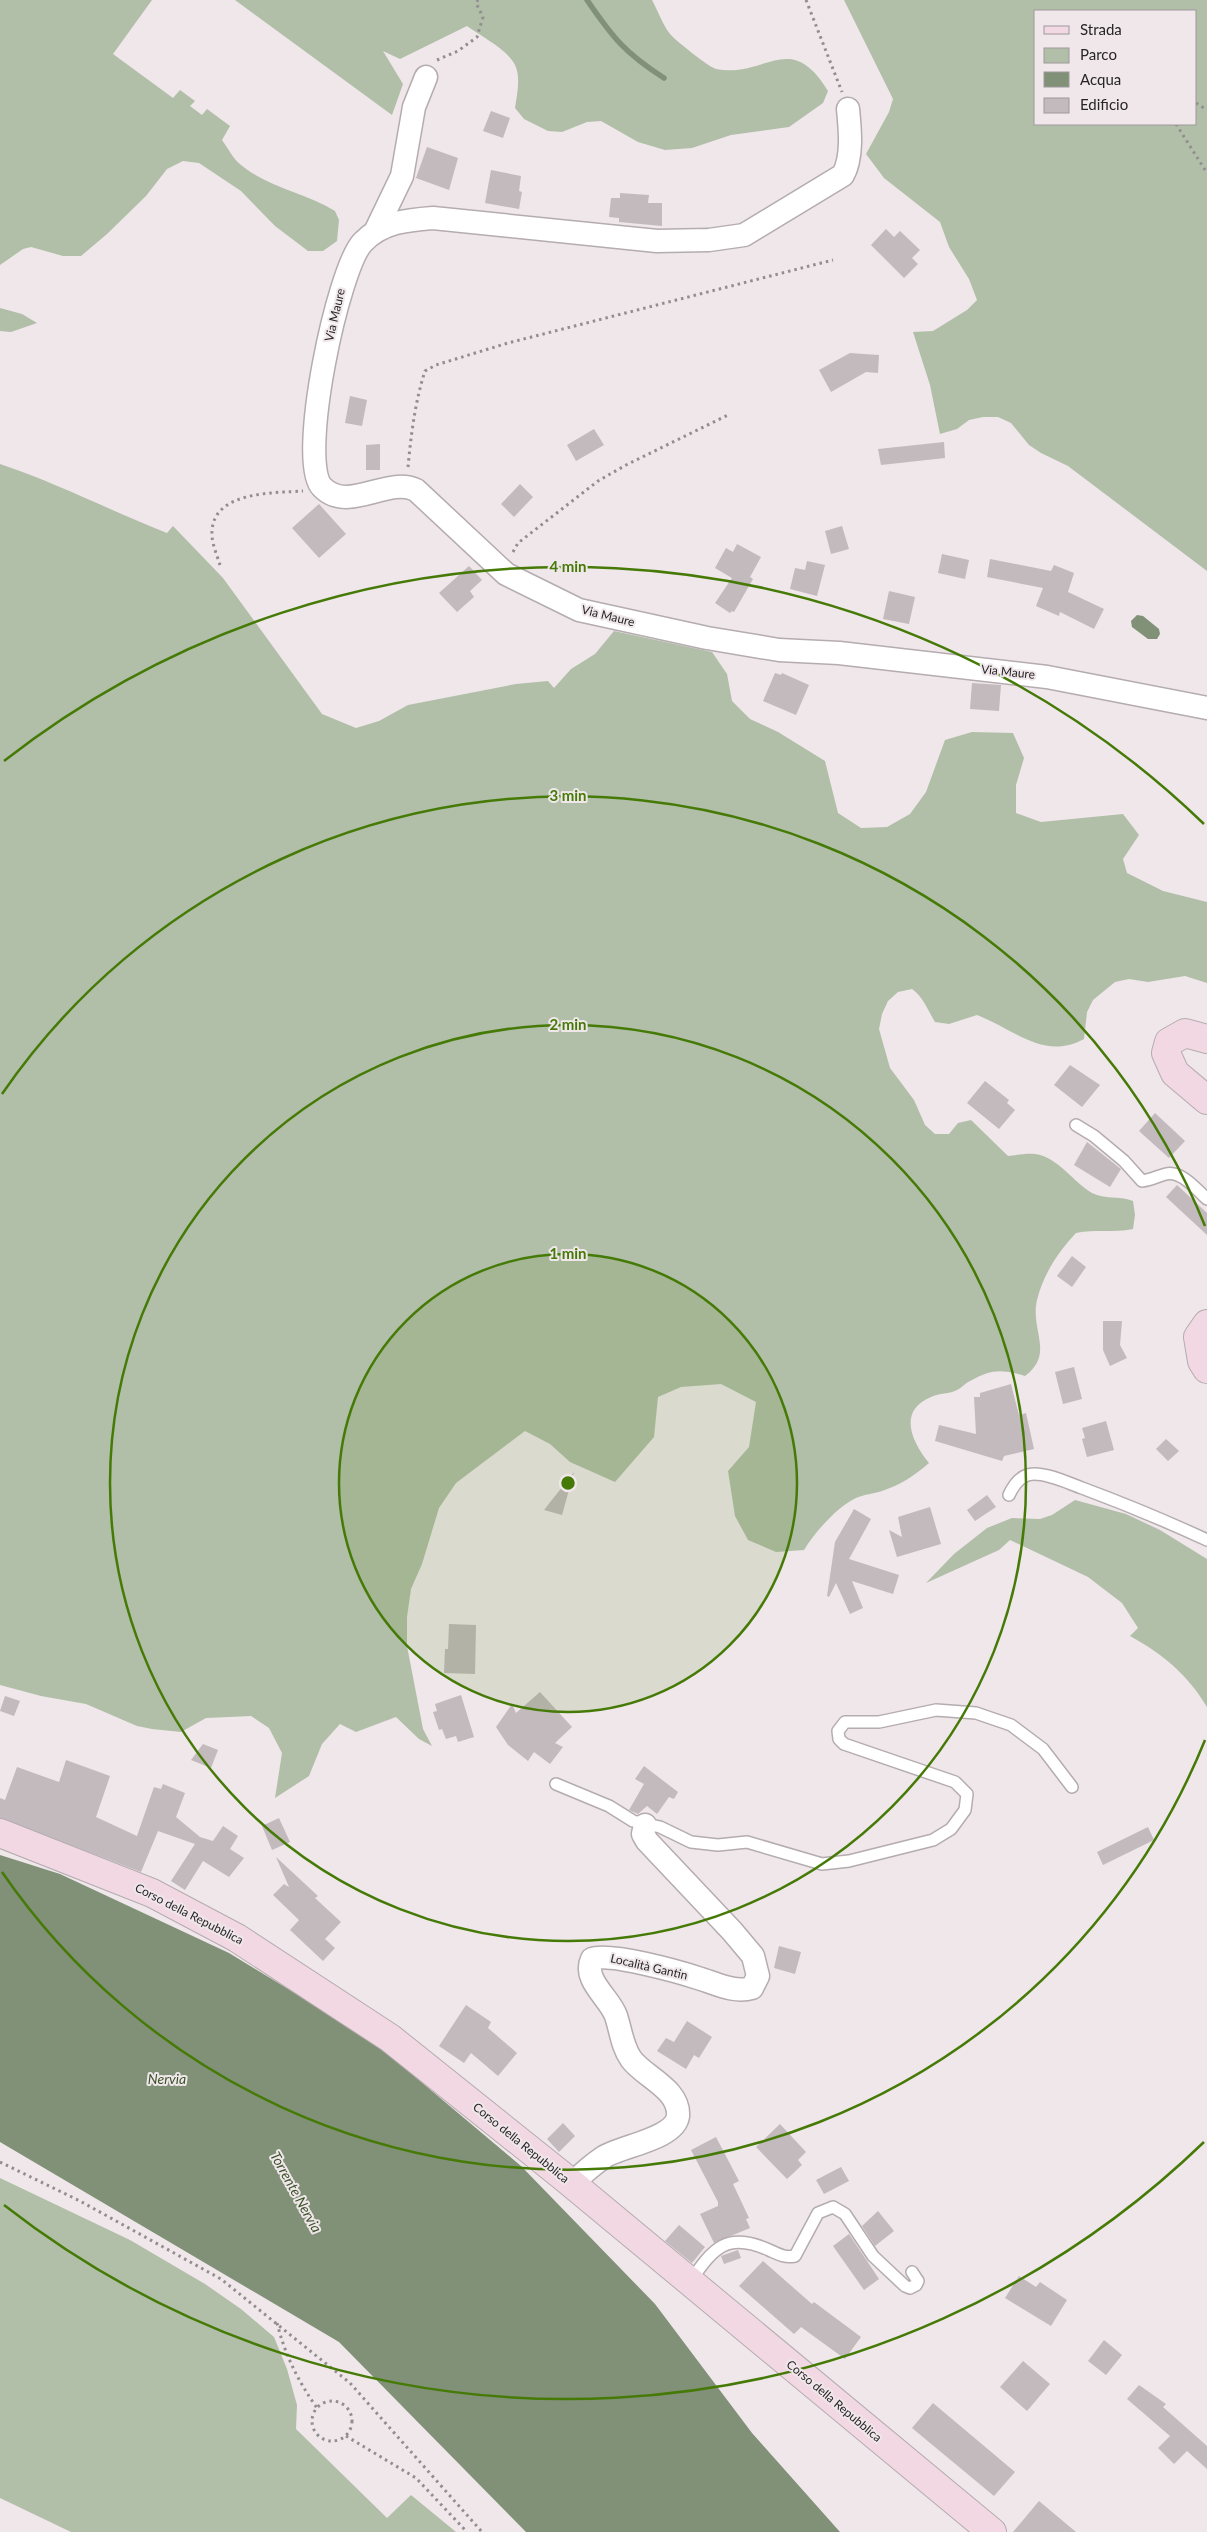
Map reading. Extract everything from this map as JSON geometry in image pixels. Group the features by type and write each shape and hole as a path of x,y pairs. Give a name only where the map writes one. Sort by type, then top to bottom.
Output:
{"main road":[{"path":"1207,1040 1186,1033 1169,1042 1166,1053 1175,1073 1207,1100"},
{"path":"1207,1324 1198,1337 1202,1361 1207,1369"},
{"name":"Corso della Repubblica","path":"0,1833 152,1893 237,1938 390,2038 572,2184 992,2532"}],"street":[{"path":"376,230 402,176 414,107 426,77"},
{"path":"376,230 400,221 433,218 657,240 709,240 744,234 843,175 848,167 850,130 848,109"},
{"name":"Via Maure","path":"320,485 313,468 318,395 340,289 361,243 376,230"},
{"path":"320,485 329,494 343,496 368,495 397,486 407,486"},
{"name":"Via Maure","path":"407,486 416,490 506,574 579,610 707,638 779,650 839,653 1047,677 1207,708"},
{"name":"Località Gantin","path":"572,2184 604,2157 622,2147 667,2132 674,2126 678,2116 674,2101 661,2085 633,2061 624,2048 616,2014 592,1975 589,1965 592,1959 598,1956 614,1958 699,1978 740,1992 752,1988 758,1976 753,1956 732,1931 647,1841 642,1834 645,1825"}],"lane":[{"path":"1076,1126 1094,1136 1124,1161 1142,1181 1154,1179 1168,1173 1179,1175 1207,1199"},
{"path":"1009,1495 1014,1483 1022,1477 1034,1474 1049,1477 1142,1510 1207,1540"},
{"path":"556,1784 609,1806 633,1821 660,1827 691,1842 718,1845 747,1842 822,1864 850,1861 933,1840 951,1829 965,1810 967,1794 955,1782 844,1744 838,1735 842,1724 849,1721 879,1722 936,1710 976,1713 1011,1725 1043,1749 1072,1787"},
{"path":"690,2282 712,2251 740,2240 757,2245 786,2258 795,2256 818,2213 833,2206 846,2214 873,2256 905,2286 910,2288 916,2285 918,2281 912,2272"}],"path":[{"path":"426,77 434,61 458,51 477,37 483,17 476,3 478,0"},
{"path":"806,0 848,109"},
{"path":"1177,125 1207,173"},
{"path":"407,486 410,436 419,390 425,371 436,365 508,343 833,260"},
{"path":"506,574 508,560 518,543 598,481 626,465 728,415"},
{"path":"220,565 212,532 217,513 235,500 265,494 309,490 320,485"},
{"path":"0,2162 156,2241 221,2279 350,2383 482,2532"},
{"path":"277,2323 282,2344 297,2378 317,2408"},
{"path":"334,2401 342,2404 349,2410 352,2419 351,2428 346,2436 337,2441 327,2442 318,2436 312,2428 312,2417 317,2408 324,2402 334,2401"},
{"path":"346,2436 416,2478 467,2532"}],"green space":[{"path":"0,0 152,0 113,54 173,98 180,90 195,101 190,106 202,115 207,109 230,126 222,140 236,160 252,173 335,211 339,220 337,241 323,251 308,251 275,226 241,191 199,163 183,161 167,169 146,196 81,256 63,256 31,247 23,249 0,265"},
{"path":"235,0 652,0 670,34 712,67 733,70 749,68 776,60 789,59 801,62 814,72 828,91 823,103 789,127 731,135 692,148 665,150 638,142 601,121 587,122 562,132 548,131 524,119 515,108 518,75 511,59 467,26 400,59 383,51 403,84 392,115"},
{"path":"844,0 1207,0 1207,571 1068,466 1029,445 1011,423 998,417 983,417 969,420 957,429 940,434 930,385 913,332 933,331 967,310 977,300 969,279 949,247 940,222 884,178 866,154 889,112 893,99"},
{"path":"0,308 22,314 37,323 11,332 0,331"},
{"path":"0,464 167,533 173,526 223,578 322,714 356,728 379,721 408,705 516,684 548,681 554,688 571,669 595,654 614,631 712,652 727,674 732,701 750,719 778,732 825,761 838,813 861,828 887,827 910,814 926,792 945,740 972,732 1013,733 1024,758 1016,785 1016,813 1041,822 1123,814 1139,835 1123,859 1127,873 1163,891 1207,902 1207,983 1185,976 1148,982 1129,979 1115,982 1093,1000 1087,1012 1084,1039 1069,1045 1042,1045 977,1015 949,1024 935,1022 922,1000 912,989 898,992 888,1001 882,1014 879,1029 890,1068 914,1100 925,1125 935,1134 949,1134 958,1123 971,1120 1008,1156 1035,1154 1043,1156 1058,1165 1092,1193 1133,1201 1135,1215 1133,1229 1076,1233 1052,1264 1037,1300 1036,1322 1040,1350 1039,1359 1034,1367 1025,1376 1003,1371 984,1374 954,1391 934,1396 920,1403 914,1410 911,1418 911,1427 917,1446 929,1463 895,1486 859,1497 841,1507 814,1536 804,1550 776,1552 748,1540 735,1516 728,1471 749,1447 756,1402 721,1384 681,1387 658,1397 654,1437 615,1482 570,1462 550,1444 525,1431 456,1483 439,1508 422,1564 411,1589 407,1617 407,1646 423,1729 432,1746 419,1739 396,1717 356,1732 340,1724 322,1744 309,1776 275,1798 282,1753 269,1728 251,1716 206,1718 181,1732 152,1729 137,1726 86,1704 41,1696 0,1685"},
{"path":"1075,1500 1126,1514 1160,1530 1207,1559 1207,1707 1192,1685 1174,1666 1130,1636 1138,1628 1122,1603 1088,1577 1010,1540 999,1550 926,1583 954,1554 987,1528 1012,1518 1040,1519 1052,1515"},
{"path":"0,2178 130,2240 205,2284 241,2309 274,2337 287,2369 297,2405 296,2429 387,2518 411,2495 456,2532 71,2532 0,2498"}],"water":[{"path":"1137,615 1143,616 1159,629 1160,634 1157,639 1148,639 1132,627 1131,621"},
{"name":"Nervia","path":"0,1855 60,1874 229,1953 369,2038 521,2166 655,2304 752,2433 840,2532 526,2532 339,2342 0,2142"}],"building":[{"path":"491,111 510,118 503,138 483,131"},
{"path":"427,147 458,158 449,190 416,178"},
{"path":"491,170 521,176 519,191 522,192 519,209 485,203"},
{"path":"620,193 649,195 648,203 662,203 662,226 619,222 619,218 609,217 611,198 620,198"},
{"path":"886,229 894,237 900,231 920,250 912,258 918,264 904,278 871,245"},
{"path":"850,353 879,355 878,373 866,372 831,392 819,370"},
{"path":"350,396 367,400 362,426 345,423"},
{"path":"594,429 604,445 576,461 567,445"},
{"path":"944,442 945,458 881,465 878,449"},
{"path":"380,444 380,470 366,470 366,445"},
{"path":"520,484 533,497 514,517 501,504"},
{"path":"319,504 346,534 319,558 292,528"},
{"path":"842,526 849,549 831,554 825,531"},
{"path":"737,544 761,557 750,577 753,579 734,612 730,613 715,603 732,578 715,568 726,548 733,552"},
{"path":"942,554 969,560 965,579 938,573"},
{"path":"990,559 1051,571 1054,565 1074,573 1068,592 1104,609 1094,629 1060,612 1059,616 1036,606 1043,588 987,577"},
{"path":"807,561 825,565 817,596 790,589 795,568 805,570"},
{"path":"469,566 482,580 470,591 474,597 457,612 439,593"},
{"path":"889,591 915,597 909,624 883,619"},
{"path":"775,673 781,675 782,673 809,685 796,715 763,701"},
{"path":"972,683 1001,685 999,711 970,709"},
{"path":"1070,1065 1100,1085 1082,1107 1054,1085"},
{"path":"985,1081 1009,1100 1007,1103 1015,1110 999,1129 967,1103"},
{"path":"1155,1113 1185,1141 1169,1158 1139,1131"},
{"path":"1087,1142 1121,1169 1110,1187 1074,1165"},
{"path":"1177,1185 1207,1213 1207,1235 1166,1197"},
{"path":"1072,1256 1086,1267 1072,1287 1057,1276"},
{"path":"1103,1321 1122,1321 1120,1345 1127,1358 1110,1366 1103,1350"},
{"path":"1074,1367 1082,1399 1063,1404 1055,1372"},
{"path":"1011,1384 1019,1415 1026,1413 1034,1449 1004,1456 1002,1461 935,1441 939,1425 976,1434 974,1397 980,1397 980,1393"},
{"path":"1106,1421 1114,1450 1087,1457 1082,1439 1085,1438 1082,1428"},
{"path":"1166,1439 1179,1451 1168,1461 1156,1449"},
{"path":"574,1472 562,1515 544,1510"},
{"path":"987,1495 996,1507 975,1521 967,1510"},
{"path":"930,1507 941,1544 897,1557 889,1530 902,1537 898,1517"},
{"path":"854,1509 871,1519 849,1559 899,1575 893,1594 852,1581 863,1608 850,1614 836,1583 829,1597 827,1596 835,1542"},
{"path":"449,1624 476,1625 475,1674 444,1673 445,1649 448,1649"},
{"path":"540,1692 572,1727 555,1743 563,1747 550,1764 534,1752 528,1761 508,1745 496,1727 512,1704 516,1713"},
{"path":"461,1695 474,1737 458,1742 456,1736 446,1739 442,1729 439,1730 433,1712 437,1711 435,1704"},
{"path":"5,1696 20,1701 14,1716 0,1711"},
{"path":"203,1744 218,1750 211,1768 191,1760"},
{"path":"66,1760 110,1776 96,1817 137,1836 154,1787 161,1789 163,1784 185,1793 176,1817 200,1837 213,1841 223,1826 238,1836 230,1849 244,1858 229,1877 203,1861 185,1890 171,1881 195,1844 158,1831 141,1872 0,1818 0,1798 5,1800 17,1767 59,1782"},
{"path":"644,1766 678,1792 674,1799 669,1797 657,1814 647,1806 638,1814 629,1810 644,1784 635,1779"},
{"path":"279,1818 290,1842 272,1850 262,1826"},
{"path":"1148,1827 1154,1840 1103,1865 1097,1852"},
{"path":"276,1857 318,1896 315,1898 341,1922 325,1939 335,1948 323,1961 290,1930 299,1920 273,1895 284,1884 289,1887"},
{"path":"779,1946 801,1952 795,1974 774,1968"},
{"path":"466,2005 491,2022 488,2028 517,2053 498,2076 471,2053 464,2063 439,2046"},
{"path":"687,2021 712,2037 699,2058 694,2055 686,2069 657,2051 666,2038 674,2042"},
{"path":"563,2123 575,2136 559,2152 547,2139"},
{"path":"780,2124 806,2152 798,2160 802,2165 787,2179 756,2147"},
{"path":"716,2137 739,2181 733,2184 749,2218 746,2219 750,2228 714,2243 700,2214 718,2206 718,2202 691,2150"},
{"path":"841,2167 849,2181 824,2194 816,2180"},
{"path":"878,2211 894,2231 875,2246 862,2226"},
{"path":"679,2225 705,2247 692,2263 665,2241"},
{"path":"849,2234 879,2279 864,2290 833,2246"},
{"path":"738,2250 741,2258 724,2264 721,2256"},
{"path":"763,2261 812,2304 814,2302 861,2337 845,2359 801,2327 794,2334 739,2286"},
{"path":"1019,2276 1036,2287 1040,2282 1067,2300 1051,2326 1005,2298"},
{"path":"1104,2340 1122,2355 1106,2375 1088,2361"},
{"path":"1023,2361 1050,2384 1027,2411 1000,2387"},
{"path":"1139,2385 1166,2404 1163,2407 1207,2446 1207,2469 1187,2451 1174,2464 1158,2448 1170,2436 1127,2399"},
{"path":"933,2403 1015,2472 994,2496 912,2428"},
{"path":"1039,2501 1076,2532 1013,2532"}],"waterway":[{"path":"587,0 621,44 639,61 664,78"}],"water label":[{"name":"Torrente Nervia","path":"296,2192"}]}
